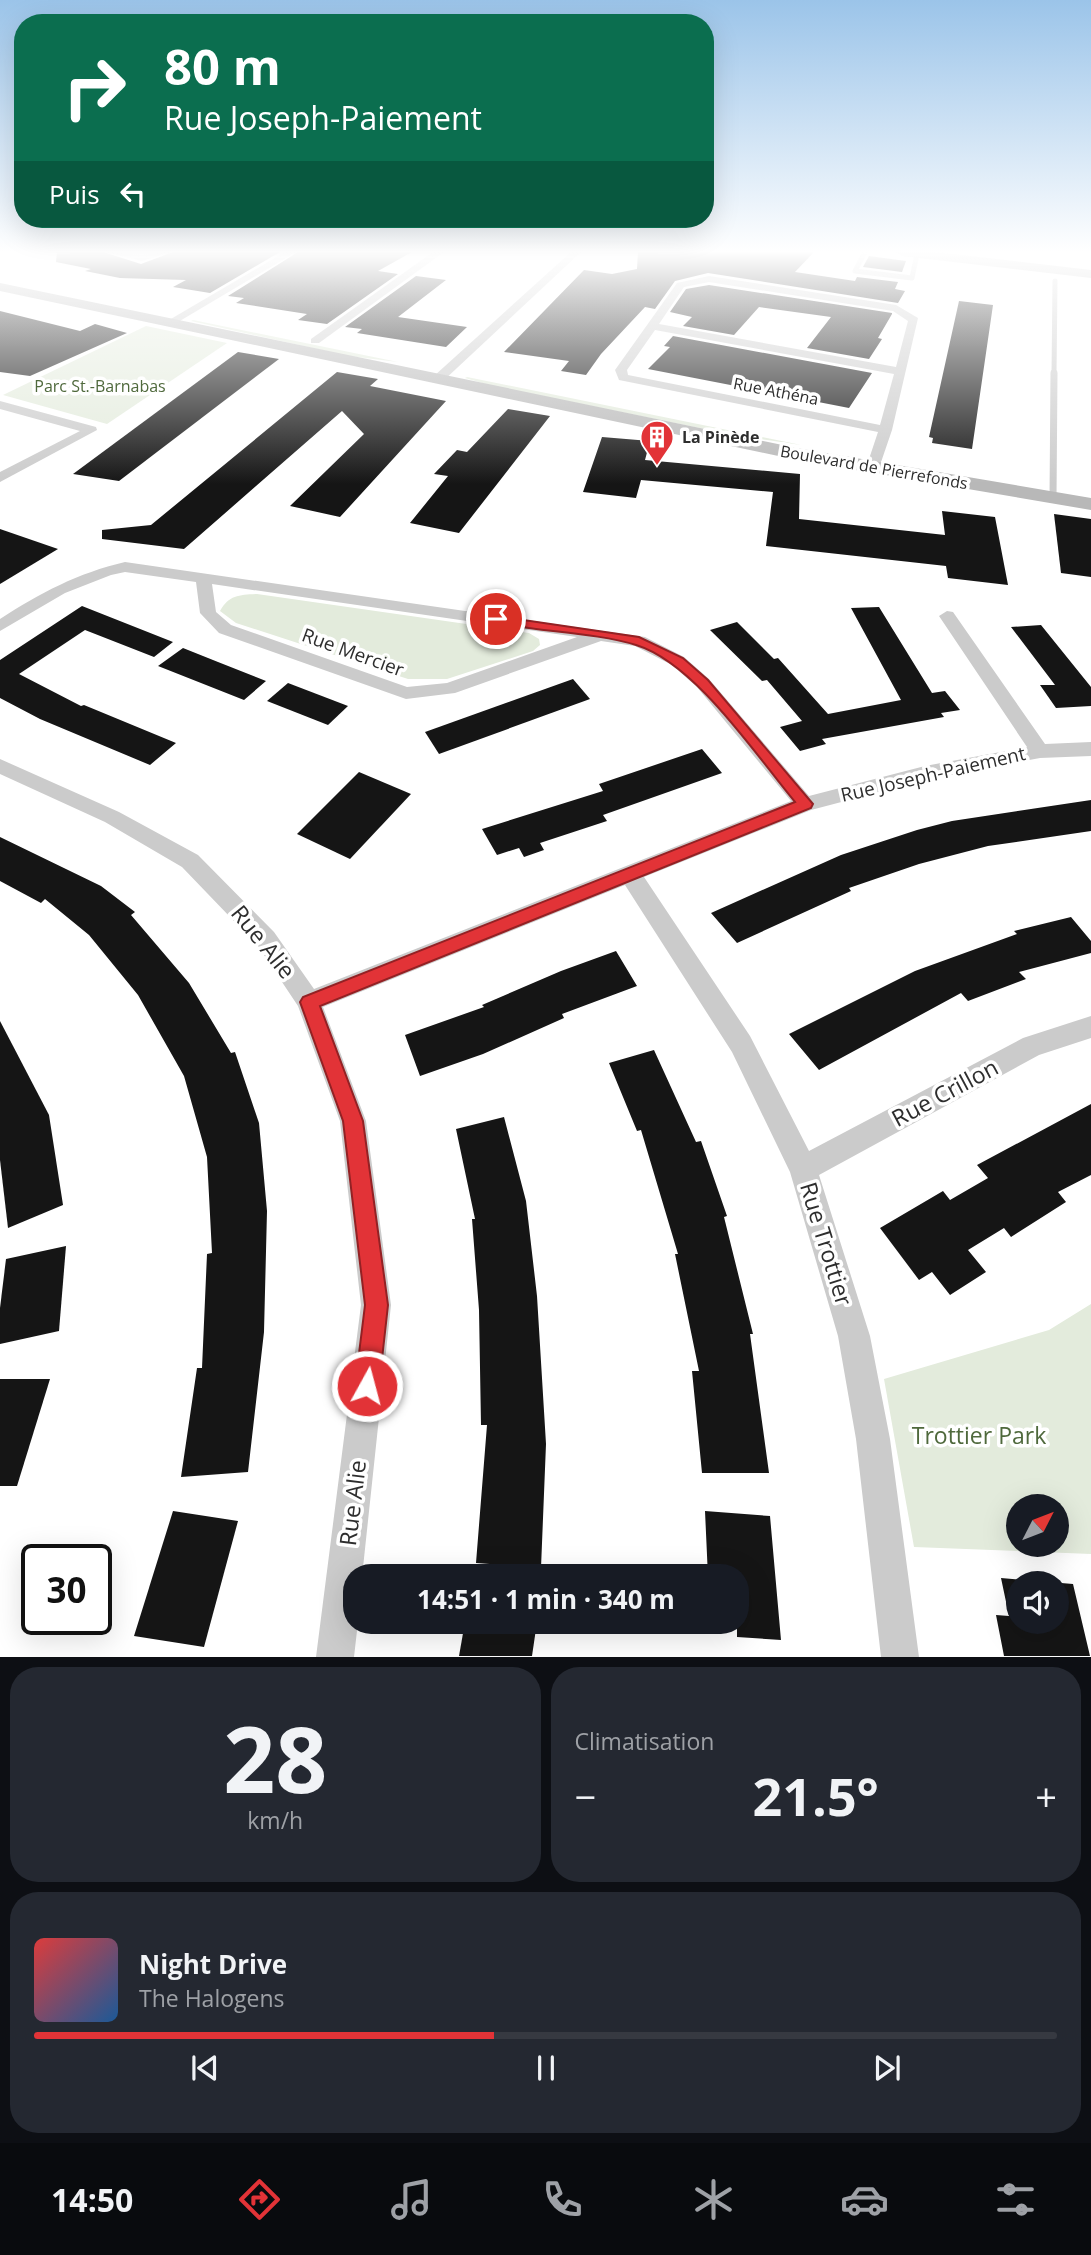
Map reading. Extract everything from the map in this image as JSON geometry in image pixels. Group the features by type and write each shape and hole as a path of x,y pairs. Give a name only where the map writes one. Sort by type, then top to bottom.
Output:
{"main road":[{"name":"Boulevard de Pierrefonds","path":"231,329 875,462 1053,491 1091,504"},
{"name":"Boulevard de Pierrefonds","path":"245,329 316,341 444,374"},
{"name":"Boulevard de Pierrefonds","path":"1053,491 1091,489"}],"street":[{"path":"316,341 332,329"},
{"path":"444,374 492,329"},
{"name":"Rue Athéna","path":"650,329 621,370 625,379 886,430"},
{"path":"670,329 898,371"},
{"name":"Rue Athéna","path":"875,462 898,389 898,371 911,329"},
{"path":"0,405 91,430 0,478"},
{"path":"0,626 68,583 97,572 125,567 639,641 678,661 703,683 806,804"},
{"name":"Rue Mercier","path":"203,578 208,613 225,629 406,693 449,689 603,634"},
{"path":"947,616 1040,751"},
{"name":"Rue Joseph-Paiement","path":"309,1002 806,804 925,773 1040,751 1091,749"},
{"name":"Rue Alie","path":"0,766 112,817 190,861 266,939 309,1002 353,1121 376,1305 335,1657"},
{"name":"Rue Trottier","path":"630,874 741,1044 803,1169 854,1336 873,1439 901,1657"},
{"name":"Rue Crillon","path":"803,1169 1032,1046 1091,1027"}],"lane":[{"path":"1053,491 1055,329"}],"green space":[{"name":"Parc St.-Barnabas","path":"139,329 162,329 227,343 107,424 3,395"},
{"path":"229,329 398,362 349,356"},
{"path":"465,378 801,445 734,435 489,385"},
{"path":"257,594 529,633 539,639 540,645 533,651 447,679 408,679 236,623 220,611 235,597"},
{"name":"Trottier Park","path":"1091,1304 1091,1554 1069,1553 1069,1494 1006,1494 1006,1551 914,1547 884,1379 1049,1330"}],"building":[{"path":"0,329 114,329 127,333 30,376 0,372"},
{"path":"362,329 465,329 446,347 357,333"},
{"path":"526,329 624,329 586,375 561,371 569,361 504,352"},
{"path":"702,329 739,329 734,335"},
{"path":"821,329 883,329 878,338 882,339 869,359 807,348"},
{"path":"953,329 989,329 972,449 932,443 933,438 929,437"},
{"path":"673,336 872,373 849,408 648,369 670,347 664,346"},
{"path":"238,352 279,359 119,481 73,474"},
{"path":"337,372 378,379 370,386 446,401 340,517 290,506 364,434 342,411 184,549 102,539 102,530 151,525"},
{"path":"508,409 550,416 459,533 410,523 448,476 434,474 457,450 467,452"},
{"path":"602,437 650,441 645,460 800,474 799,519 945,535 942,511 995,517 1008,585 948,578 946,566 766,546 773,492 641,480 636,498 583,492"},
{"path":"1054,514 1091,519 1091,577 1061,573"},
{"path":"0,529 58,549 0,584"},
{"path":"82,606 173,642 154,657 85,630 19,674 81,706 176,743 150,765 40,719 0,698 0,660"},
{"path":"879,607 932,693 945,691 960,710 941,713 944,717 822,739 826,744 800,751 780,727 802,721 767,680 762,681 710,630 737,622 774,659 778,658 828,714 901,700 851,608"},
{"path":"1041,625 1091,687 1091,706 1056,708 1040,685 1055,685 1011,627"},
{"path":"183,648 266,681 244,700 158,666"},
{"path":"573,679 590,699 439,754 425,732"},
{"path":"288,683 348,706 328,725 267,701"},
{"path":"702,749 722,773 603,815 607,821 540,843 544,850 524,857 519,848 497,855 482,829 603,791 599,784"},
{"path":"359,772 411,794 350,859 297,834"},
{"path":"1091,800 1091,831 988,846 919,864 849,888 851,891 737,943 711,913 841,855 917,830 952,821"},
{"path":"0,837 101,886 135,912 131,915 189,983 231,1053 235,1052 259,1123 267,1211 264,1332 248,1472 181,1477 197,1368 202,1368 207,1254 212,1253 207,1157 184,1076 138,995 89,935 45,899 41,903 0,881"},
{"path":"1071,917 1091,941 1091,953 1019,972 1026,979 968,1001 961,993 819,1070 789,1034 915,971 1017,934 1014,931"},
{"path":"616,951 637,986 562,1014 564,1018 483,1054 420,1076 405,1035 484,1007 482,1005 561,971"},
{"path":"0,1021 49,1115 63,1205 8,1228 0,1160"},
{"path":"654,1050 696,1142 701,1141 727,1216 724,1217 753,1334 750,1334 769,1473 702,1473 692,1371 699,1371 675,1254 678,1254 641,1130 637,1131 609,1063"},
{"path":"1091,1104 1091,1175 1058,1192 1066,1202 1011,1237 1004,1228 968,1250 986,1272 950,1295 932,1272 919,1280 880,1228 943,1191 950,1200 988,1178 977,1165"},
{"path":"504,1117 526,1201 537,1296 546,1444 541,1564 476,1563 487,1425 481,1425 479,1310 472,1219 475,1219 456,1129"},
{"path":"66,1246 59,1331 0,1344 0,1308 6,1259"},
{"path":"0,1379 50,1379 17,1486 0,1486"},
{"path":"173,1511 238,1521 204,1647 134,1636"},
{"path":"705,1511 770,1516 781,1640 737,1637 737,1634 749,1634 749,1564 707,1564"},
{"path":"1001,1578 1006,1578 1006,1602"},
{"path":"1069,1584 1073,1584 1090,1656 1004,1656 996,1615 1006,1616 1006,1634 1069,1634"},
{"path":"463,1634 535,1634 532,1656 459,1656"}],"place":[{"name":"La Pinède","path":"657,467"}],"route":[{"path":"367,1386 376,1305 353,1121 309,1002 806,804 703,683 678,661 639,641 496,619"}]}
